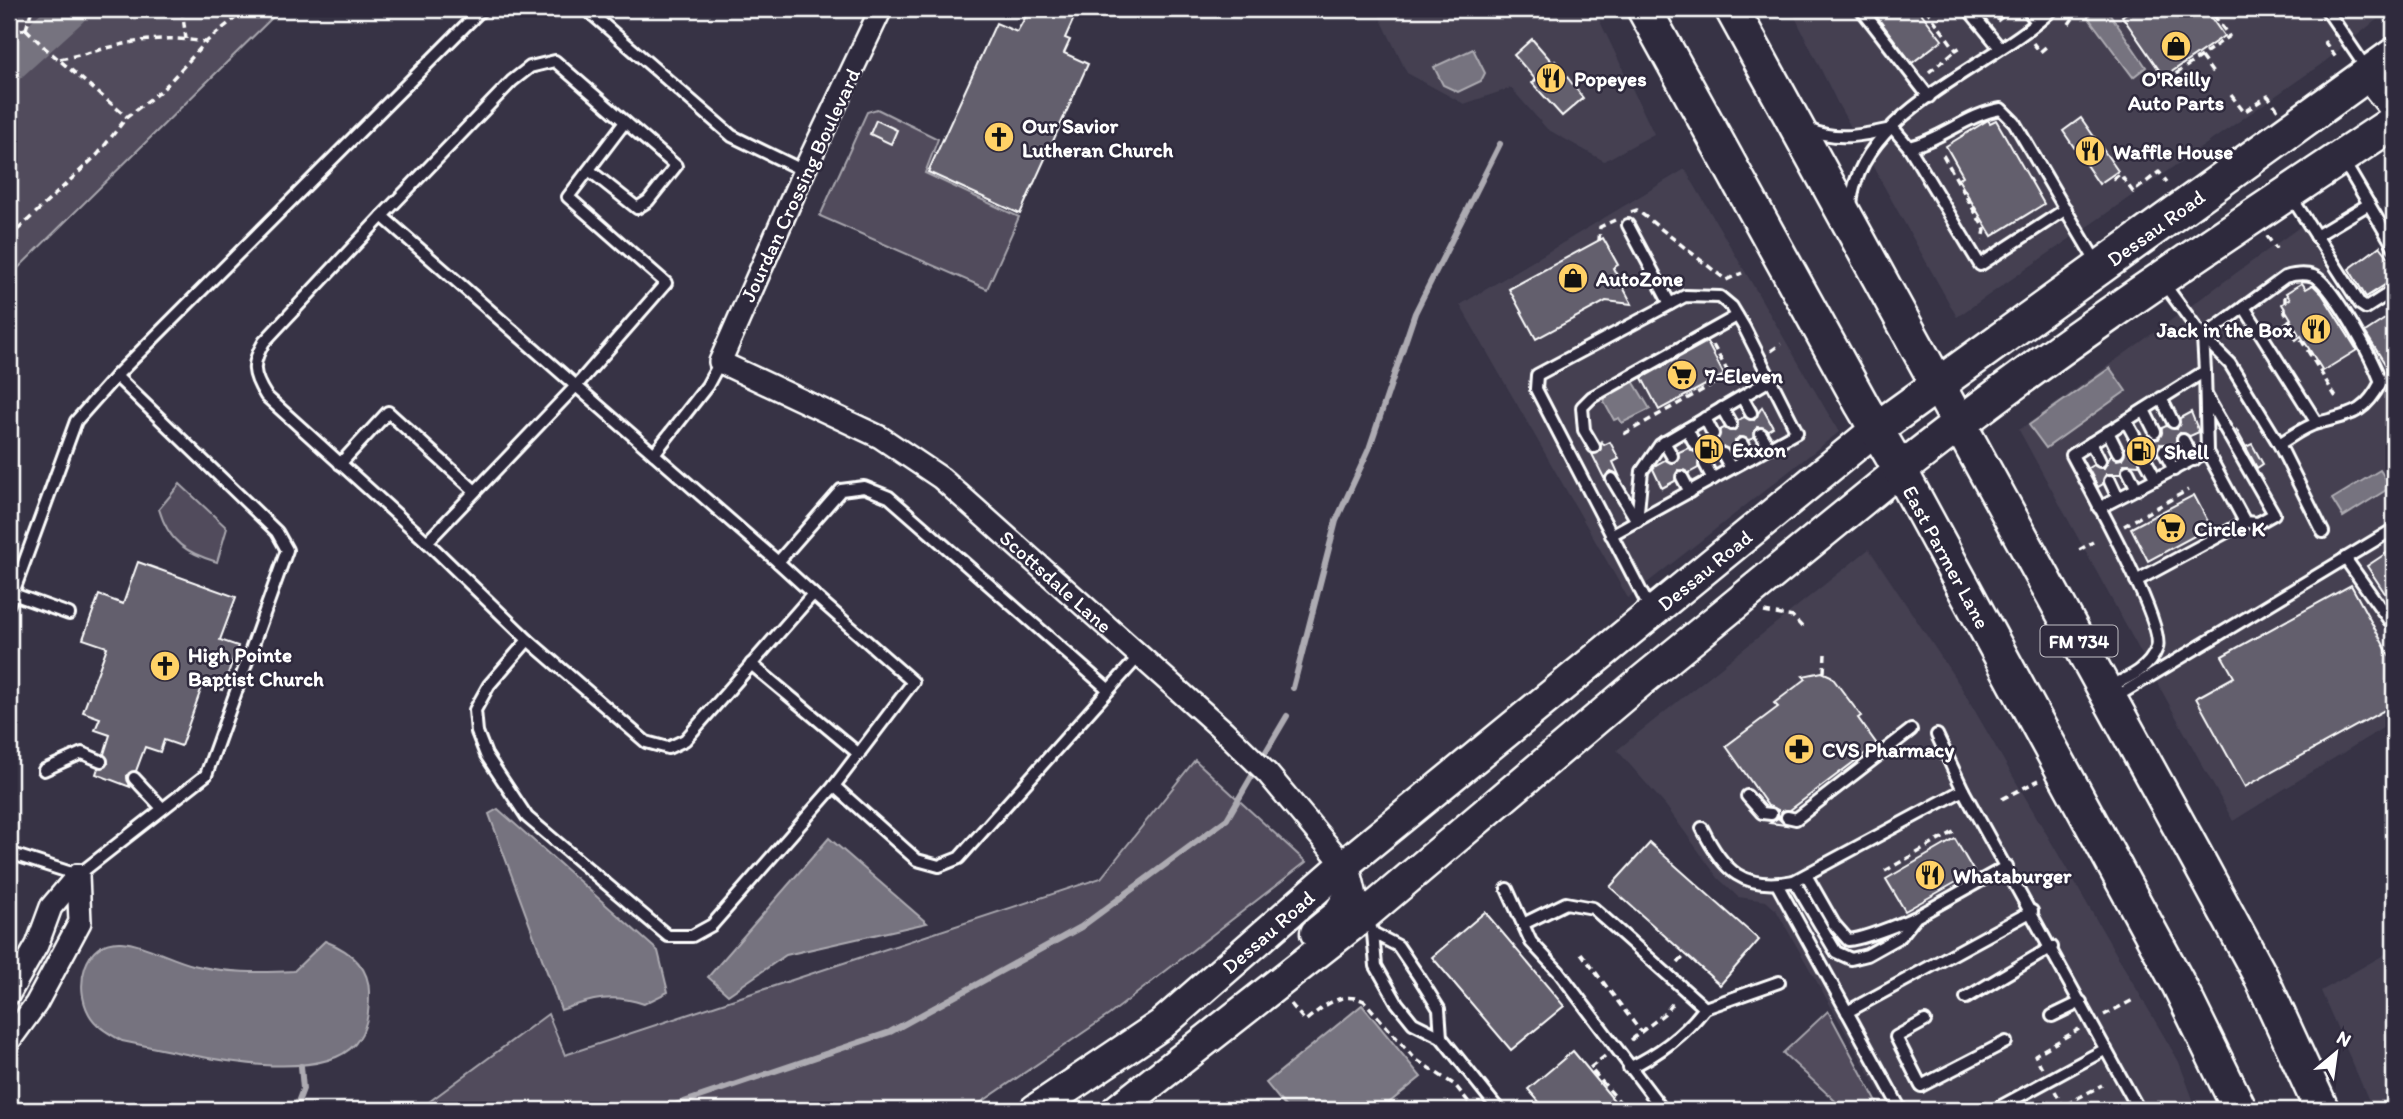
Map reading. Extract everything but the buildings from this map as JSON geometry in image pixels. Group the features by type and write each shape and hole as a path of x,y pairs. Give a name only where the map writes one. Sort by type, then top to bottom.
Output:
{"main road":[{"name":"East Parmer Lane","path":"1644,9 1875,430 1900,470 2179,985 2240,1110"},
{"name":"FM 734","path":"1732,9 1960,422 2260,977 2322,1110"},
{"name":"Dessau Road","path":"1046,1107 1161,1026 1344,864 1875,430 2382,64"},
{"path":"2382,64 2394,104"},
{"name":"Dessau Road","path":"1117,1110 1282,995 1369,924 1639,683 1960,422 2161,279 2394,122"},
{"path":"1369,924 1365,886 1371,867 1410,831 1428,796"},
{"path":"1282,995 1287,958 1338,915 1351,894 1344,864"}],"street":[{"name":"Jourdan Crossing Boulevard","path":"720,362 804,171 881,9"},
{"name":"Scottsdale Lane","path":"720,362 880,437 941,478 1224,731 1268,774 1344,864"},
{"path":"9,994 37,945 51,907 78,874"},
{"path":"9,1041 36,1004 80,922 78,874"}],"lane":[{"path":"69,614 11,599 76,421 117,376 482,9"},
{"path":"586,9 732,136 804,171"},
{"path":"1861,9 1929,97"},
{"path":"1968,9 2000,48"},
{"path":"2027,9 2037,22"},
{"path":"1850,223 1853,185 1889,128 2053,9"},
{"path":"2326,9 2382,64"},
{"path":"589,170 637,208 648,201 676,166 555,61 530,67 512,81 264,342 253,360 255,379 266,396 426,542 528,640 646,742 668,748 685,740 813,594"},
{"path":"1909,147 1929,142 1983,112 2001,109 2014,121 2100,268"},
{"path":"426,542 576,386 666,283 568,197 625,122"},
{"path":"1795,123 1823,136 1853,137 1889,128"},
{"path":"1889,128 1909,147 1980,265 2066,209"},
{"path":"2342,157 2394,247"},
{"path":"2289,193 2360,304 2367,308 2394,290"},
{"path":"2316,236 2369,204"},
{"path":"382,216 913,682 834,786 712,925 692,936 668,936 527,817 486,755 477,732 475,710 489,685 528,640"},
{"path":"1629,225 1670,304"},
{"path":"2203,337 2285,277 2300,273 2320,279 2371,354 2381,382 2367,404 2353,415 2317,423 2279,444"},
{"path":"2161,279 2203,337 2230,364 2279,444 2323,531"},
{"path":"1611,535 1797,432 1737,316 1720,297 1685,296 1537,375 1536,389 1611,535 1652,613"},
{"path":"2244,307 2317,423"},
{"path":"1594,447 1584,430 1582,407 1592,397 1737,316"},
{"path":"2203,337 2207,452 2245,522"},
{"path":"653,454 707,386 720,362"},
{"path":"2108,694 2149,663 2158,645 2154,622 2136,581 2072,455 2205,371"},
{"path":"9,853 78,874 206,775 287,550 277,532 117,376"},
{"path":"1637,521 1642,471 1664,442 1770,380"},
{"path":"2136,581 2245,522 2258,523 2274,514 2206,394"},
{"path":"1742,397 1751,413"},
{"path":"2161,398 2173,422"},
{"path":"1722,408 1731,424"},
{"path":"2144,410 2155,432"},
{"path":"340,464 388,412 474,490"},
{"path":"1705,418 1713,434"},
{"path":"2126,421 2137,441"},
{"path":"1687,429 1695,444"},
{"path":"2108,432 2118,452"},
{"path":"1761,434 1769,447"},
{"path":"2183,440 2194,460"},
{"path":"1664,442 1672,456"},
{"path":"2091,443 2100,461"},
{"path":"1742,444 1750,458"},
{"path":"2164,451 2174,470"},
{"path":"2099,508 2207,452"},
{"path":"1723,454 1731,468"},
{"path":"2146,461 2156,479"},
{"path":"1705,464 1713,479"},
{"path":"2128,471 2137,489"},
{"path":"1682,477 1690,492"},
{"path":"1612,479 1637,521"},
{"path":"2110,481 2118,498"},
{"path":"778,562 841,489 864,487 889,497 1109,690"},
{"path":"2108,694 2394,529"},
{"path":"2345,558 2394,627"},
{"path":"834,786 917,860 939,866 959,858 1140,655"},
{"path":"751,664 859,754"},
{"path":"1787,817 1796,819 1911,730"},
{"path":"1937,735 1963,790 2052,947 2139,1110"},
{"path":"44,770 82,753 101,761"},
{"path":"134,778 162,807"},
{"path":"1702,828 1714,851 1731,873 1750,881 1777,884 1794,881 1806,875 1963,790"},
{"path":"1747,796 1762,813 1771,814"},
{"path":"1806,875 1834,924 1848,940 1861,939 1884,927 1916,917 2007,866"},
{"path":"1794,881 1836,952 1851,959 1867,955 1901,936 1916,917"},
{"path":"1777,884 1901,1110"},
{"path":"1507,889 1531,942 1560,974 1663,1110"},
{"path":"1523,923 1566,903 1593,908 1705,1008"},
{"path":"1847,1012 2032,911"},
{"path":"1369,924 1398,946 1419,977 1439,1009 1441,1037"},
{"path":"1369,924 1376,966 1397,1003 1413,1023 1441,1037 1499,1110"},
{"path":"1966,998 2052,947"},
{"path":"1629,1068 1649,1059 1669,1044 1705,1008 1779,982"},
{"path":"2052,1016 2081,1002"},
{"path":"1924,1021 1896,1037 1921,1086 2006,1042"},
{"path":"1994,1110 2106,1049"}],"path":[{"path":"26,29 32,9"},
{"path":"182,9 186,38"},
{"path":"9,238 98,154 127,117 163,89 206,42 246,9"},
{"path":"1926,9 1956,50"},
{"path":"1994,24 2010,11 2008,9"},
{"path":"2069,24 2078,9"},
{"path":"2166,81 2229,36 2210,9"},
{"path":"9,33 26,29"},
{"path":"26,29 127,117"},
{"path":"60,59 139,39 186,38 206,42"},
{"path":"2029,38 2040,52 2047,46"},
{"path":"2324,41 2337,59"},
{"path":"1923,76 1962,46"},
{"path":"2201,57 2213,74"},
{"path":"2231,94 2244,112 2269,96 2281,114"},
{"path":"1943,155 1985,230 1982,250"},
{"path":"2113,179 2120,174 2133,192 2159,172 2167,182"},
{"path":"1599,241 1600,227 1637,210 1726,280 1742,273"},
{"path":"2266,234 2276,249"},
{"path":"2284,294 2285,313 2337,398"},
{"path":"1769,352 1781,344"},
{"path":"1625,434 1730,374 1713,345"},
{"path":"2124,526 2188,490"},
{"path":"2080,550 2094,542"},
{"path":"1762,611 1793,617 1803,628"},
{"path":"1824,673 1825,654"},
{"path":"2003,799 2041,779"},
{"path":"1885,872 1957,830"},
{"path":"1581,953 1641,1032"},
{"path":"1685,969 1678,962 1686,954"},
{"path":"1282,995 1305,1020 1341,998 1355,997 1364,1001 1415,1059 1455,1084 1475,1110"},
{"path":"1631,1040 1664,1014 1675,1000"},
{"path":"2104,1015 2133,1000"},
{"path":"2042,1068 2035,1055 2079,1029"},
{"path":"1606,1054 1590,1068 1628,1110"},
{"path":"2057,1110 2102,1085"},
{"path":"2054,1090 2063,1106"}],"shaded area":[{"path":"9,9 281,9 9,277"},
{"path":"1376,9 1594,9 1654,134 1604,161 1547,129 1511,88 1464,104 1407,73"},
{"path":"1791,9 2390,9 2323,63 1957,317 1838,104"},
{"path":"2099,9 2116,9 2110,14 2146,67 2133,77 2088,17"},
{"path":"1473,49 1485,73 1481,81 1458,92 1443,85 1434,67"},
{"path":"877,109 938,139 925,173 1019,217 987,289 820,216 867,112"},
{"path":"1685,169 1839,432 1628,598 1460,305"},
{"path":"2301,226 2394,382 2394,721 2233,821 2019,430"},
{"path":"2110,368 2126,391 2046,448 2029,425"},
{"path":"1633,381 1650,409 1622,423 1619,418 1614,420 1604,402 1607,395"},
{"path":"2380,470 2391,487 2343,517 2332,499"},
{"path":"180,484 227,528 217,562 180,545 163,521 159,509"},
{"path":"1869,549 1961,687 2179,1062 2197,1110 1890,1110 1776,910 1766,901 1738,897 1718,878 1666,806 1617,750"},
{"path":"1195,760 1306,862 1109,1015 970,1110 418,1110 548,1014 565,1055 1101,878"},
{"path":"498,809 658,951 668,992 644,1004 612,998 561,1010 489,814"},
{"path":"829,838 927,923 786,955 728,995 708,977"},
{"path":"325,941 342,949 362,967 368,984 368,1014 365,1027 355,1044 336,1057 309,1064 243,1063 122,1041 95,1023 89,1014 82,991 85,967 90,957 108,943 129,943 205,968 268,972 294,971"},
{"path":"2394,949 2394,1110 2373,1110 2321,991"},
{"path":"1362,1005 1421,1077 1380,1110 1288,1110 1266,1083"},
{"path":"1828,1011 1881,1110 1845,1110 1783,1053"}],"waterway":[{"path":"9,65 71,9"},
{"path":"1293,688 1336,521 1369,449 1415,313 1500,144"},
{"path":"1261,760 1287,716"},
{"path":"649,1110 675,1105 890,1032 1081,927 1227,819 1256,769"},
{"path":"295,1110 303,1089 301,1066"},
{"path":"508,1110 520,1110"}],"place":[{"name":"O'Reilly Auto Parts","path":"2176,46"},
{"name":"Popeyes","path":"1551,78"},
{"name":"Our Savior Lutheran Church","path":"999,137"},
{"name":"Waffle House","path":"2090,151"},
{"name":"AutoZone","path":"1573,278"},
{"name":"Jack in the Box","path":"2316,329"},
{"name":"7-Eleven","path":"1682,375"},
{"name":"Exxon","path":"1709,449"},
{"name":"Shell","path":"2141,451"},
{"name":"Circle K","path":"2171,528"},
{"name":"High Pointe Baptist Church","path":"165,666"},
{"name":"CVS Pharmacy","path":"1799,749"},
{"name":"Whataburger","path":"1930,875"}]}
